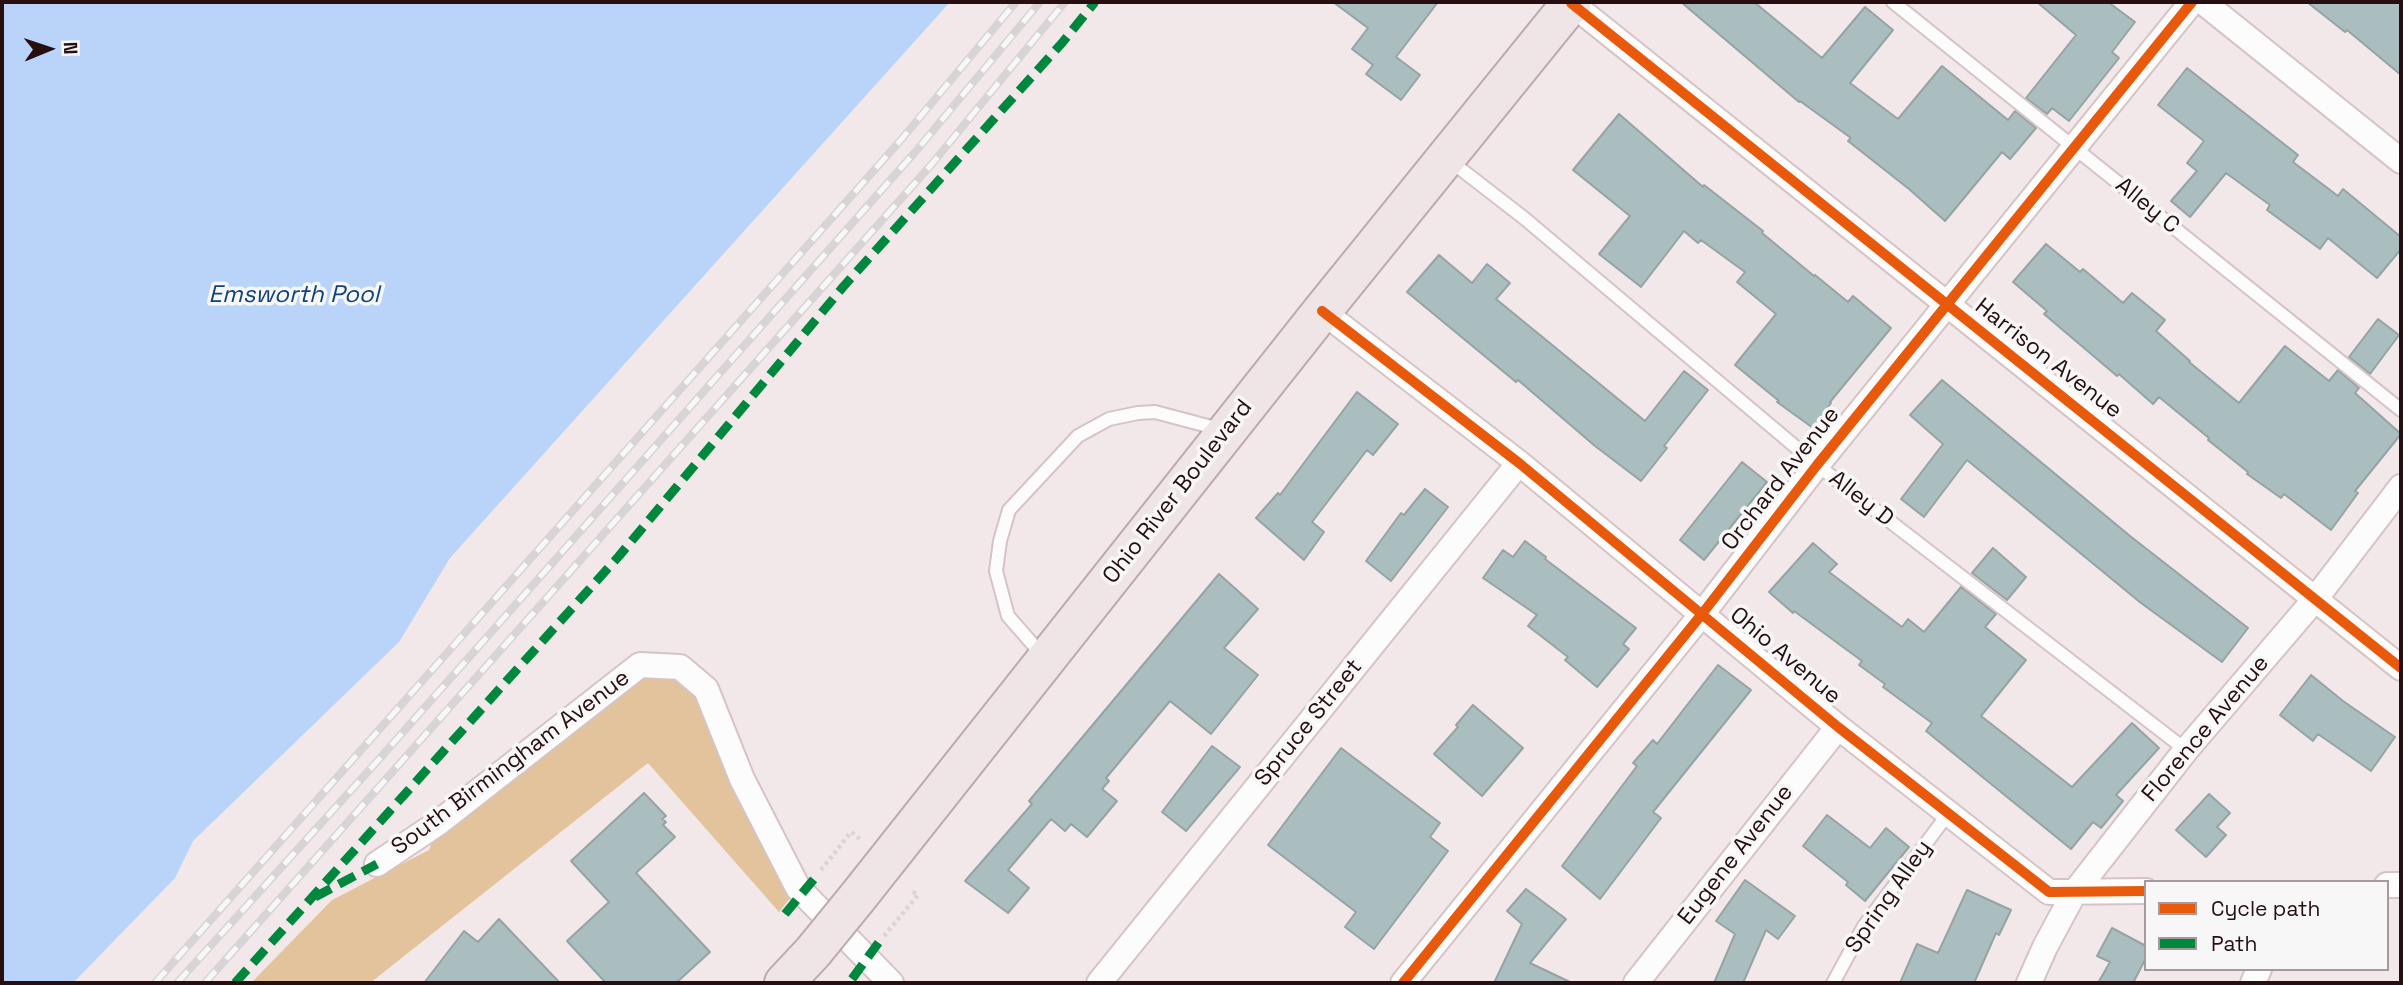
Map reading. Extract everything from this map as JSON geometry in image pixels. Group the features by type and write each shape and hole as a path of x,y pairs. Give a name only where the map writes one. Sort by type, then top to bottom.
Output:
{"highway":[{"name":"Ohio River Boulevard","path":"784,983 857,898 1572,2"}],"street":[{"name":"Harrison Avenue","path":"1572,2 2401,668"},
{"name":"Orchard Avenue","path":"1403,983 2192,2"},
{"path":"2203,2 2401,161"},
{"name":"Ohio Avenue","path":"1322,312 1519,463 1838,727 2049,892 2144,891"},
{"name":"Spruce Street","path":"1099,983 1519,463"},
{"name":"Florence Avenue","path":"2029,983 2074,893 2186,750 2316,598 2401,487"},
{"name":"South Birmingham Avenue","path":"377,864 438,823 640,665 680,667 706,689 742,779 798,888 891,983"},
{"name":"Eugene Avenue","path":"1636,983 1838,727"}],"lane":[{"name":"Alley C","path":"1893,2 2401,410"},
{"name":"Alley D","path":"1446,158 1524,218 1817,465 2186,750"},
{"path":"1046,659 1008,616 996,571 1000,541 1010,510 1078,436 1109,419 1155,412 1227,431"},
{"name":"Spring Alley","path":"1833,983 1864,926 1948,814"}],"path":[{"path":"824,866 851,832 862,840"},
{"path":"886,933 918,895 910,890"}],"shaded area":[{"path":"640,665 706,689 798,888 779,912 648,763 370,983 251,983 332,900 429,850 438,823"}],"water":[{"name":"Emsworth Pool","path":"2,2 950,2 450,558 399,642 193,841 175,878 73,983 2,983"}],"building":[{"path":"1333,2 1438,2 1396,57 1420,75 1401,100 1366,74 1373,65 1352,49 1368,28"},
{"path":"1681,2 1754,2 1822,58 1865,7 1893,30 1850,83 1898,119 1942,66 2008,120 2015,111 2036,128 2010,159 2002,152 1945,221 1848,141 1851,138 1799,102"},
{"path":"2037,2 2108,2 2135,22 2112,52 2119,58 2069,121 2052,108 2047,114 2026,98 2076,35"},
{"path":"2307,2 2401,2 2401,75 2347,30 2345,32"},
{"path":"2187,68 2298,155 2293,162 2338,196 2343,189 2401,237 2401,249 2377,278 2328,238 2320,249 2267,210 2270,205 2226,173 2190,217 2171,201 2197,171 2187,163 2204,141 2158,105"},
{"path":"1619,114 1703,187 1704,185 1763,231 1762,233 1814,276 1848,302 1853,296 1891,328 1830,402 1813,428 1777,402 1779,401 1735,365 1776,314 1737,282 1745,272 1701,240 1698,243 1684,231 1641,287 1599,254 1630,216 1573,170"},
{"path":"2046,244 2080,272 2083,269 2123,303 2132,293 2165,320 2156,331 2239,403 2285,346 2329,381 2338,370 2359,388 2355,393 2401,434 2355,491 2358,493 2331,530 2284,494 2281,498 2247,474 2248,472 2159,397 2153,404 2044,314 2047,311 2013,282"},
{"path":"1439,255 1472,283 1487,264 1510,283 1496,299 1645,421 1684,371 1708,390 1664,446 1667,448 1641,481 1407,292"},
{"path":"2378,319 2399,335 2370,374 2349,357"},
{"path":"1942,380 2130,536 2248,628 2222,662 2141,603 1967,460 1924,517 1901,499 1943,444 1910,415"},
{"path":"1357,392 1398,424 1373,455 1367,450 1312,522 1324,532 1304,560 1256,518 1278,493 1280,495"},
{"path":"1742,462 1767,482 1704,560 1680,540"},
{"path":"1425,489 1448,507 1391,581 1366,561 1401,513 1404,515"},
{"path":"1525,541 1636,628 1623,644 1629,649 1597,687 1565,660 1568,657 1528,626 1537,615 1483,578 1503,550 1513,557"},
{"path":"1813,543 1837,564 1829,572 1902,627 1908,619 1924,632 1961,587 1996,614 1985,627 2026,660 1981,716 2072,787 2132,723 2159,748 2116,795 2123,801 2101,828 2093,822 2071,849 1926,731 1932,723 1883,687 1885,684 1859,665 1862,661 1794,611 1793,613 1769,592"},
{"path":"1993,548 2026,577 2007,600 1972,573"},
{"path":"1219,574 1258,609 1224,648 1258,675 1211,734 1170,701 1106,778 1109,781 1102,789 1117,801 1087,837 1071,824 1065,831 1051,819 1008,870 1029,888 1008,913 965,881 1032,804 1029,801"},
{"path":"1718,665 1751,690 1653,812 1661,818 1600,899 1562,866 1637,766 1633,763 1653,740 1657,744"},
{"path":"2311,675 2395,737 2371,771 2318,734 2313,741 2280,715"},
{"path":"1473,705 1523,748 1482,796 1434,754"},
{"path":"1212,746 1240,767 1186,831 1162,812"},
{"path":"1341,748 1440,823 1430,837 1448,851 1374,949 1345,927 1356,912 1268,845"},
{"path":"644,793 666,816 662,819 666,822 663,825 675,837 636,873 710,952 676,983 606,983 567,941 609,902 571,861"},
{"path":"2209,794 2230,813 2217,827 2226,835 2206,857 2176,830"},
{"path":"1827,815 1870,848 1886,828 1909,847 1865,901 1846,885 1848,882 1803,846"},
{"path":"1745,880 1795,916 1778,939 1766,930 1743,983 1714,983 1735,934 1716,921"},
{"path":"1526,889 1566,919 1530,963 1572,983 1494,983 1522,924 1507,911"},
{"path":"1967,890 2011,910 1999,935 1996,933 1974,983 1900,983 1917,944 1938,953"},
{"path":"499,919 560,983 424,983 464,931 478,942"},
{"path":"2112,928 2144,945 2144,962 2133,983 2098,983 2110,962 2097,956"}],"railway":[{"path":"155,983 900,141 1016,2"},
{"path":"177,983 381,757 916,151 1040,2"},
{"path":"205,983 931,165 1065,2"}],"marked path":[{"path":"235,983 619,556 843,287 1062,43 1095,2"},
{"path":"315,897 377,864"},
{"path":"785,914 819,873"},
{"path":"852,979 879,942"}],"cycle path":[{"path":"1403,983 2192,2"},
{"path":"1571,3 2401,668"},
{"path":"1322,311 1519,463 1838,727 2049,892 2144,891"}]}
